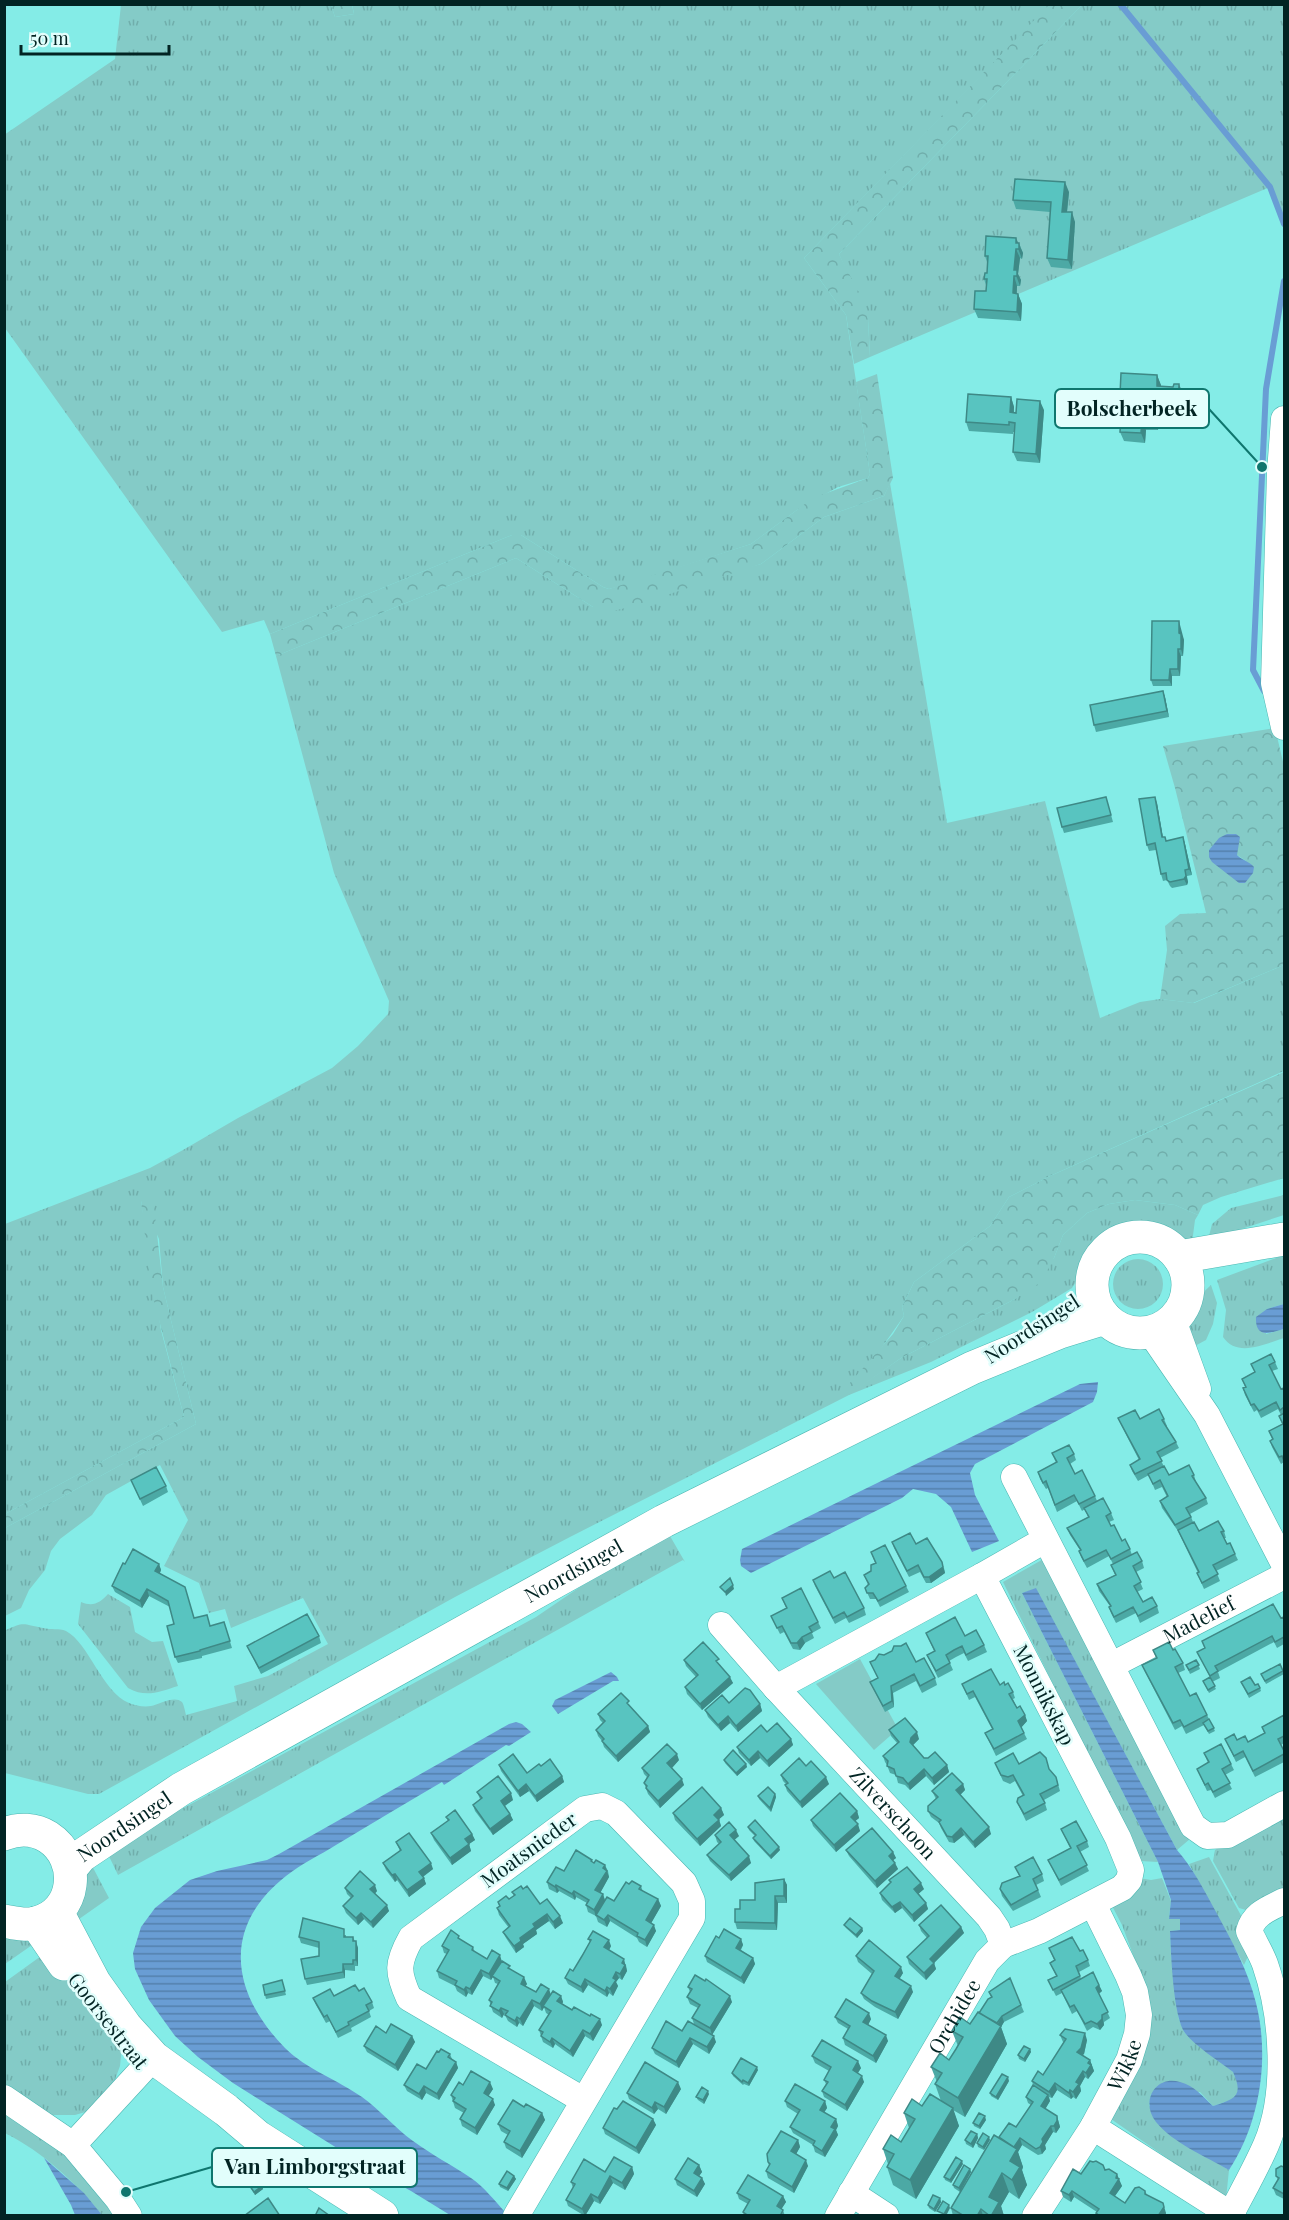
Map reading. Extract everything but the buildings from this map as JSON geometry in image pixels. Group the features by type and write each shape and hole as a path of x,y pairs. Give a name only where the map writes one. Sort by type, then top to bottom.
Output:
{"main road":[{"path":"1131,1237 1149,1238 1165,1244 1184,1272 1186,1298 1181,1309 1161,1326 1135,1333 1117,1328 1098,1305 1092,1275 1099,1258 1114,1244 1131,1237"},
{"path":"1184,1272 1284,1239"},
{"path":"1184,1272 1284,1246"},
{"name":"Noordsingel","path":"64,1856 81,1856 181,1789 664,1521 972,1368 1060,1332 1098,1305"},
{"path":"7,1830 40,1832 64,1856 70,1888 66,1899 32,1919"},
{"name":"Goorsestraat","path":"32,1919 94,1982 126,2027 148,2064 226,2110 258,2137 382,2216"}],"street":[{"path":"1284,419 1280,472 1274,683 1284,727"},
{"path":"1161,1326 1284,1564"},
{"path":"1014,1477 1193,1826 1207,1836 1228,1835 1284,1804"},
{"path":"776,1688 982,1576 1045,1539"},
{"name":"Monnikskap","path":"982,1576 1118,1838 1131,1870 1129,1880"},
{"name":"Madelief","path":"1112,1665 1284,1576"},
{"name":"Zilverschoon","path":"721,1625 776,1688 989,1917 1003,1945"},
{"name":"Moatsnieder","path":"520,2210 692,1918 692,1901 684,1883 616,1813 602,1806 585,1809 411,1938 401,1955 400,1978 409,1998 583,2100"},
{"name":"Orchidee","path":"838,2216 987,1961 1003,1945 1039,1931 1093,1904 1122,1888 1129,1880"},
{"path":"1094,2127 1232,2215 1267,2143 1277,2104 1280,2068 1279,2032 1274,2001 1265,1964 1249,1931 1252,1921 1260,1914 1284,1901"},
{"name":"Wikke","path":"1035,2216 1094,2127 1129,2060 1139,2015 1135,1992 1128,1975 1093,1904"},
{"path":"73,2145 148,2064"},
{"path":"4,2098 73,2145 118,2199 129,2216"},
{"path":"851,2193 886,2216"}],"green space":[{"path":"352,4 1050,5 804,258 846,315 870,474 868,478 838,487 797,510 751,544 609,589 521,535 512,535 270,634 264,620 222,632 5,328 4,135 115,59 121,5 331,5 335,17 354,14"},
{"path":"1050,4 1082,5 839,254 863,301 868,319 870,357 854,364 846,315 804,258"},
{"path":"331,5 352,5 354,14 335,17"},
{"path":"1082,5 1284,5 1284,224 1270,187 870,357 868,319 839,254"},
{"path":"877,374 893,478 884,496 824,517 761,564 630,607 608,612 593,607 516,558 276,656 270,634 512,535 521,535 609,589 751,544 813,498 868,478 870,474 856,382"},
{"path":"890,483 947,823 1045,801 1100,1018 1140,1002 1160,999 1194,1003 1284,965 1284,1071 1050,1176 1009,1197 990,1226 914,1282 902,1307 904,1316 849,1394 901,1358 1015,1299 1054,1258 1063,1235 1087,1213 1109,1204 1135,1200 1175,1205 1198,1215 1195,1220 1192,1243 1178,1236 1154,1230 1119,1230 1103,1241 1072,1288 1032,1312 931,1362 849,1395 570,1537 455,1597 99,1794 88,1794 5,1773 4,1631 16,1626 27,1625 66,1631 82,1646 103,1679 119,1697 134,1705 143,1706 179,1700 183,1703 186,1715 237,1701 234,1686 268,1676 328,1644 303,1598 231,1628 225,1609 209,1613 199,1583 164,1566 188,1520 160,1465 106,1495 92,1515 60,1539 51,1551 45,1570 29,1590 21,1608 5,1616 5,1528 196,1424 163,1287 159,1239 141,1200 161,1330 184,1417 5,1514 5,1224 150,1168 183,1150 332,1068 358,1046 388,1014 389,1001 334,873 276,656 516,558 593,607 761,564 824,517 884,496"},
{"path":"1275,728 1284,766 1284,965 1193,1003 1160,999 1167,950 1165,926 1180,914 1206,913 1163,746","holes":["1218,841 1237,852 1237,855 1246,861 1209,850"]},
{"path":"1284,1072 1284,1178 1221,1197 1203,1205 1198,1215 1175,1205 1135,1200 1109,1204 1087,1213 1063,1235 1041,1282 1015,1299 901,1358 849,1395 849,1384 893,1334 904,1316 902,1307 914,1282 990,1226 1009,1197 1050,1176"},
{"path":"1284,1195 1284,1215 1208,1240 1212,1224 1231,1208"},
{"path":"153,1198 163,1287 196,1424 5,1528 5,1514 184,1417 151,1289 141,1200"},
{"path":"1284,1255 1284,1304 1267,1309 1266,1334 1284,1329 1284,1338 1252,1348 1236,1347 1229,1343 1223,1337 1226,1310 1217,1280"},
{"path":"1133,1259 1143,1259 1156,1266 1163,1279 1163,1289 1156,1302 1143,1309 1133,1309 1124,1305 1117,1298 1113,1289 1113,1279 1117,1270 1124,1263"},
{"path":"1211,1285 1217,1303 1213,1324 1206,1340 1191,1348 1189,1330 1194,1306"},
{"path":"670,1536 685,1562 683,1560 672,1566 118,1875 106,1850 536,1617 580,1587"},
{"path":"1047,1557 1197,1833 1177,1850 1036,1589 1022,1593 1158,1862 1140,1861 1003,1582"},
{"path":"108,1594 130,1607 135,1632 152,1642 163,1641 178,1686 147,1693 128,1688 78,1624 81,1602 96,1603"},
{"path":"860,1659 898,1729 874,1750 816,1684"},
{"path":"1284,1812 1284,1888 1246,1910 1239,1908 1213,1861 1215,1850"},
{"path":"1209,1857 1255,1941 1244,1965 1189,1864"},
{"path":"90,1862 109,1898 72,1924"},
{"path":"1139,1878 1151,1880 1162,1878 1171,1901 1169,1918 1180,1918 1181,1930 1170,1931 1179,2020 1185,2033 1233,2072 1239,2090 1231,2100 1213,2106 1200,2092 1151,2094 1149,2105 1169,2134 1229,2170 1226,2199 1111,2119 1138,1968 1122,1925 1109,1900"},
{"path":"5,1929 35,1943 5,1964"},
{"path":"48,1951 109,2034 122,2046 120,2066 113,2085 89,2111 75,2115 51,2115 5,2087 5,1982"},
{"path":"4,2112 26,2123 59,2150 88,2181 113,2215 102,2215 58,2169 33,2149 5,2133"}],"shaded area":[{"path":"1227,834 1236,834 1240,837 1237,855 1254,867 1253,873 1245,883 1239,883 1212,862 1209,857 1209,850 1219,838"},
{"path":"1284,1304 1284,1329 1269,1333 1261,1332 1256,1324 1256,1317 1267,1309"},
{"path":"1098,1382 1093,1402 975,1464 970,1473 975,1495 999,1541 972,1552 951,1507 936,1494 913,1489 902,1498 751,1573 741,1566 742,1549 1080,1384"},
{"path":"1036,1588 1177,1850 1203,1887 1239,1956 1253,1991 1260,2024 1262,2068 1255,2111 1240,2152 1229,2170 1171,2136 1163,2130 1151,2114 1150,2099 1157,2086 1163,2082 1180,2082 1190,2086 1213,2106 1232,2098 1238,2086 1233,2072 1195,2043 1181,2025 1173,1984 1170,1931 1180,1930 1180,1919 1169,1919 1171,1900 1158,1862 1022,1593"},
{"path":"611,1672 619,1681 613,1681 558,1714 552,1706 555,1700"},
{"path":"516,1722 531,1732 509,1746 506,1745 444,1785 442,1782 286,1876 265,1896 251,1917 243,1938 241,1961 244,1983 253,2005 267,2027 285,2048 312,2068 362,2097 406,2136 471,2178 506,2213 514,2215 450,2215 369,2168 233,2083 198,2057 175,2036 149,2000 135,1969 133,1953 141,1927 155,1908 190,1880 217,1871 267,1860"},
{"path":"44,2158 84,2193 102,2215 75,2215"}],"waterway":[{"path":"1120,4 1270,187 1284,224"},
{"path":"1264,691 1253,670 1266,389 1284,281"}],"place":[{"name":"Bolscherbeek","path":"1262,467"},
{"name":"Van Limborgstraat","path":"126,2192"}]}
